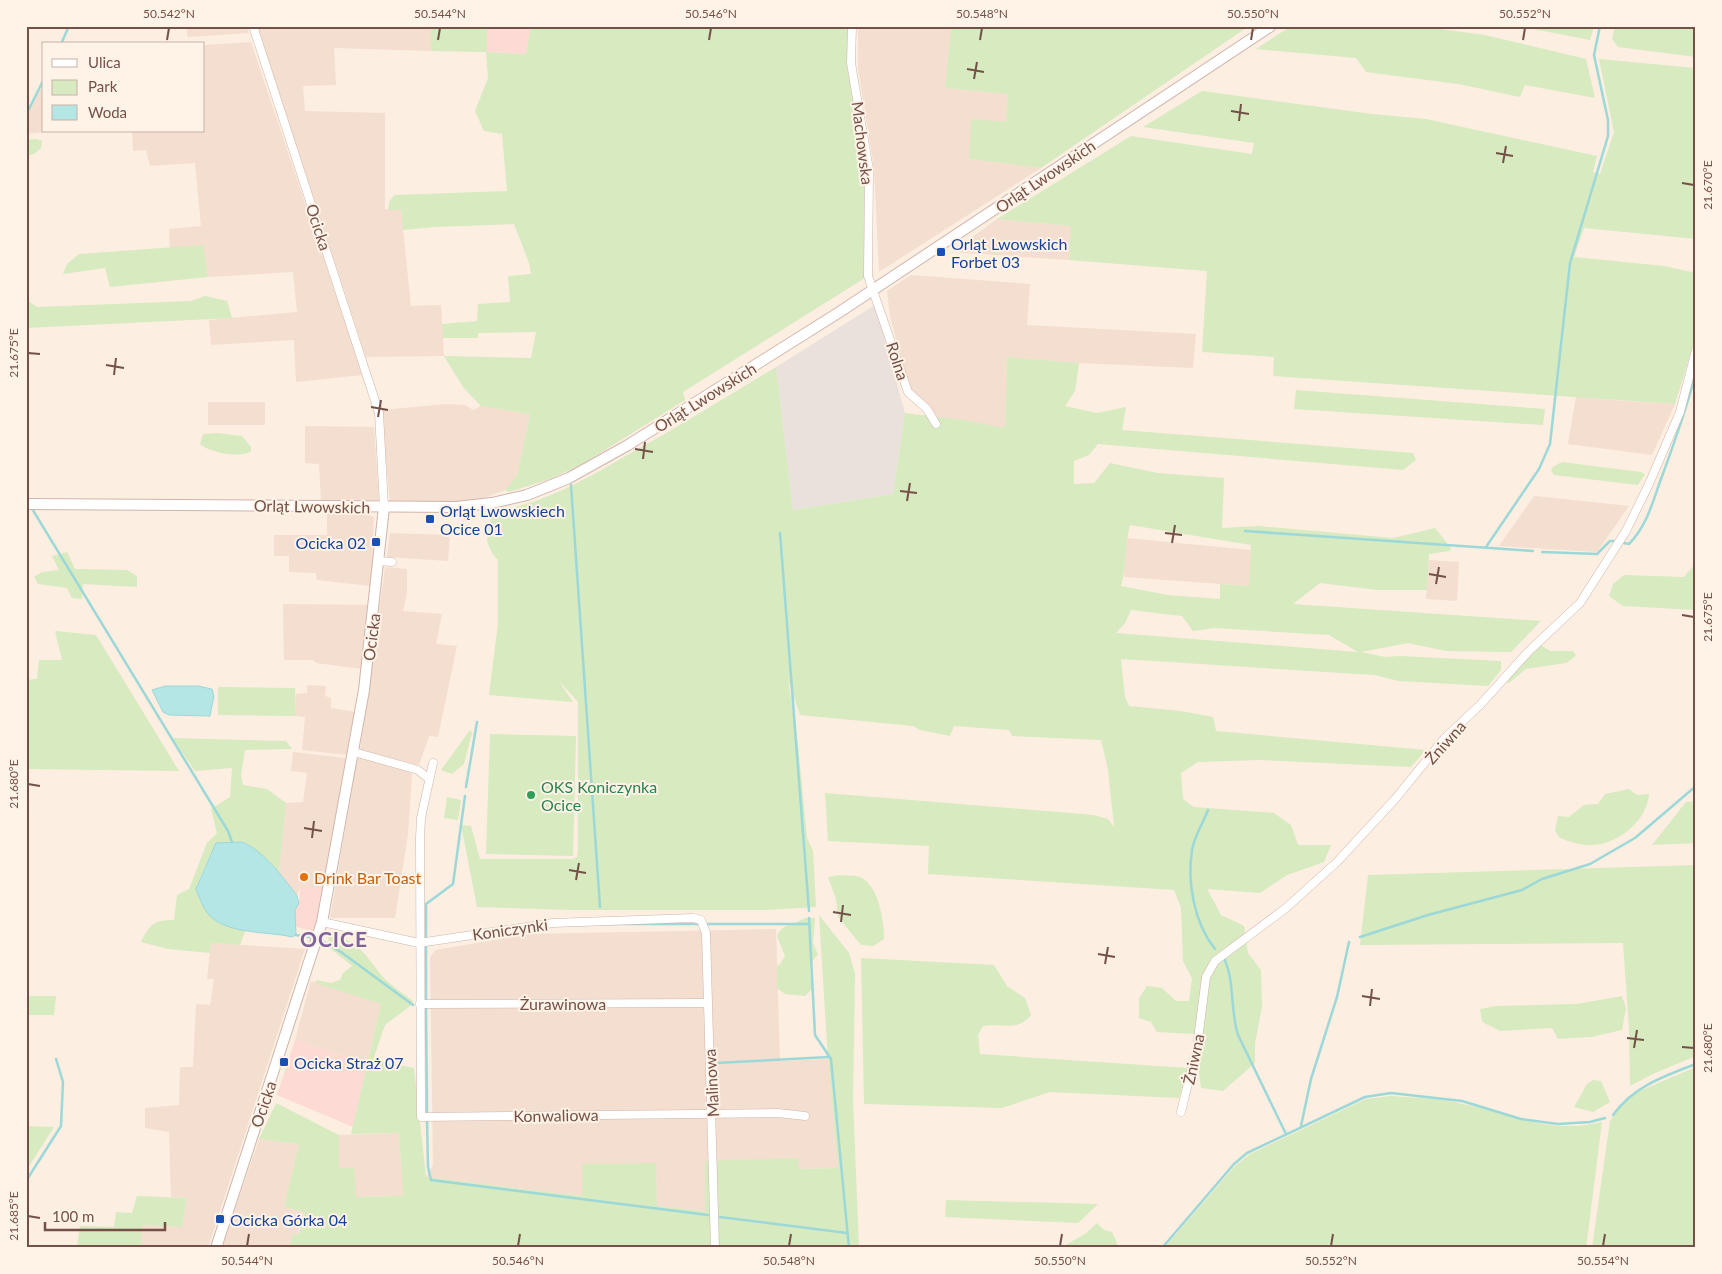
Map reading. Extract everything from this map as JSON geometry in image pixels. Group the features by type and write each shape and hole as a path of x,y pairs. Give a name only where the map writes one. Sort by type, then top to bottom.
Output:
{"street":[{"name":"Ocicka","path":"216,1248 322,922 354,752 379,561 384,507 379,413 253,26"},
{"name":"Machowska","path":"852,26 851,63 869,170 868,276 874,289"},
{"name":"Orląt Lwowskich","path":"26,504 384,507 483,505 507,501 548,487 597,463 676,416 874,289 1271,26"},
{"name":"Rolna","path":"874,289 908,392 927,409 936,424"},
{"name":"Żniwna","path":"1181,1112 1197,1047 1206,978 1215,961 1286,908 1337,862 1401,793 1444,739 1480,705 1529,651 1580,603 1626,531 1659,463 1680,412 1696,350"},
{"path":"379,561 392,562"},
{"path":"354,752 418,770 429,779"},
{"path":"420,1004 420,838 433,763"},
{"name":"Koniczynki","path":"322,922 419,943 553,923 683,918 701,920"},
{"name":"Malinowa","path":"701,920 706,933 715,1248"},
{"name":"Żurawinowa","path":"420,1004 707,1003"},
{"name":"Konwaliowa","path":"420,1004 420,1117 778,1113 805,1116"}],"shaded area":[{"path":"187,26 246,26 249,33 187,37"},
{"path":"257,26 431,26 431,51 334,48 336,85 303,86 305,111 385,113 385,209 401,210 411,306 441,305 444,356 366,357"},
{"path":"487,26 531,26 526,54 486,52"},
{"path":"858,26 951,26 945,88 1008,94 1006,122 971,142 969,159 1041,168 879,272 874,168 858,68"},
{"path":"251,42 362,375 296,382 294,340 211,345 209,320 297,312 293,272 208,277 203,245 170,249 169,229 201,226 195,163 150,166 146,150 133,151 132,132 205,132 205,45"},
{"path":"40,90 42,90 42,132 45,132 26,134 26,118"},
{"path":"997,219 1071,226 1069,260 952,252"},
{"path":"911,275 1030,284 1027,325 1196,334 1193,368 1079,363 1007,357 1005,429 963,420 940,419 908,386 890,316 887,291"},
{"path":"875,305 905,413 893,494 793,510 776,367"},
{"path":"1576,397 1675,404 1652,455 1568,444"},
{"path":"208,402 265,402 265,425 208,425"},
{"path":"447,404 465,405 473,410 481,406 530,414 517,476 505,490 474,502 390,502 381,410"},
{"path":"305,426 374,427 379,500 321,501 319,464 305,463"},
{"path":"1534,496 1629,506 1597,552 1499,546"},
{"path":"327,514 368,514 374,518 371,586 317,580 316,573 289,572 289,556 274,556 274,535 327,535"},
{"path":"390,533 450,535 448,561 387,557"},
{"path":"1126,538 1251,550 1249,586 1124,577"},
{"path":"1429,560 1459,562 1457,601 1426,599"},
{"path":"385,567 407,569 407,593 403,611 442,614 436,644 457,646 438,737 429,736 419,765 360,750"},
{"path":"283,604 369,605 362,669 316,663 313,660 284,660"},
{"path":"307,685 326,686 325,696 331,698 331,708 356,712 348,755 302,750 305,717 296,716 296,694 307,693"},
{"path":"293,752 346,758 324,888 300,888 297,896 279,874 286,803 303,802 307,773 291,771"},
{"path":"363,757 396,766 412,774 408,834 395,918 330,918 357,759"},
{"path":"300,888 324,888 314,932 295,926 295,909 299,903"},
{"path":"776,929 780,1061 828,1059 838,1168 798,1169 798,1158 705,1162 705,1211 657,1206 656,1163 582,1196 426,1177 433,1165 430,957 436,950 531,934"},
{"path":"211,943 305,949 208,1248 141,1248 142,1225 182,1227 187,1198 171,1197 169,1132 145,1128 145,1108 179,1105 180,1067 193,1067 196,1004 210,1005 214,979 207,979"},
{"path":"311,981 381,1004 367,1064 295,1040"},
{"path":"295,1040 367,1064 353,1127 277,1095"},
{"path":"399,1133 403,1196 356,1197 339,1168 339,1135"},
{"path":"259,1139 299,1144 284,1207 305,1212 297,1235 293,1235 289,1248 222,1248"}],"green space":[{"path":"431,26 487,26 487,52 526,54 531,26 852,26 851,63 869,170 868,276 683,392 685,400 581,465 550,479 509,492 505,490 517,476 530,414 481,406 463,387 444,356 531,358 536,332 478,333 478,338 443,338 442,324 477,321 478,304 510,302 508,276 531,274 529,263 514,224 403,230 401,210 388,210 389,202 394,195 507,191 502,134 484,131 475,111 488,78 486,52 431,51"},
{"path":"951,26 1249,26 1041,168 969,159 971,119 1006,122 1008,94 945,88"},
{"path":"1291,26 1418,26 1485,35 1586,59 1595,98 1525,85 1520,97 1458,84 1366,72 1356,58 1256,49"},
{"path":"1518,26 1594,26 1590,40"},
{"path":"1615,26 1696,26 1696,57 1618,47 1612,39"},
{"path":"1599,59 1696,68 1696,239 1584,228 1574,257 1664,266 1696,273 1696,336 1675,404 1273,376 1274,357 1202,352 1207,271 1069,260 1071,226 997,219 1131,136 1252,154 1254,143 1143,127 1202,91 1372,114 1426,119 1597,156 1593,172 1600,174 1614,132"},
{"path":"36,139 42,141 41,148 34,154 26,156 26,140"},
{"path":"203,245 208,277 110,287 105,268 63,274 67,264 79,254"},
{"path":"205,296 227,301 232,318 26,328 26,299 37,307 191,301"},
{"path":"1007,357 1079,363 1075,391 1065,406 1097,413 1126,407 1122,430 1413,453 1416,460 1403,470 1098,444 1089,455 1074,461 1074,484 1094,483 1110,463 1158,473 1224,478 1222,528 1258,526 1393,538 1435,528 1451,548 1450,551 1429,554 1427,590 1377,590 1320,583 1293,604 1541,621 1511,652 1446,651 1408,643 1361,652 1385,657 1400,656 1501,661 1501,670 1488,686 1399,681 1374,675 1121,659 1125,697 1129,706 1181,711 1213,717 1216,731 1426,750 1411,767 1259,760 1198,762 1181,773 1183,799 1194,807 1274,813 1291,825 1298,845 1331,845 1324,862 1287,875 1260,893 1207,889 1221,915 1244,926 1248,953 1261,970 1262,1007 1255,1043 1255,1063 1223,1091 1201,1088 1194,1034 1157,1032 1151,1022 1139,1018 1139,998 1147,986 1162,988 1176,1001 1189,1001 1192,978 1183,961 1181,908 1174,890 928,874 929,846 828,841 825,793 1094,815 1108,819 1114,827 1108,770 1101,740 1012,736 1009,730 954,726 950,736 920,730 913,726 800,715 788,679 798,745 807,838 813,851 816,907 767,910 572,910 477,907 461,825 471,826 480,859 573,859 577,857 578,849 578,702 559,681 573,702 489,695 498,623 498,560 490,549 487,537 489,525 495,512 549,496 582,481 776,367 793,510 893,494 905,413 963,420 1005,428","holes":["1130,525 1251,545 1249,586 1220,584 1220,599 1168,595 1121,586","1131,610 1182,616 1193,631 1215,628 1329,635 1358,652 1116,633 1125,623"]},
{"path":"1296,390 1545,409 1543,425 1294,409"},
{"path":"218,433 242,436 251,447 251,451 240,454 225,453 210,450 200,444 203,434"},
{"path":"1562,462 1645,474 1638,485 1554,475 1551,470"},
{"path":"67,552 75,569 127,570 137,576 137,587 83,584 82,599 72,598 67,588 38,584 34,577 42,572 59,570 52,556"},
{"path":"1696,563 1696,610 1623,606 1609,596 1613,584 1624,575 1684,577"},
{"path":"55,631 96,635 179,771 26,769 26,680 37,679 39,660 62,660"},
{"path":"1541,645 1550,651 1573,651 1576,656 1566,663 1526,669 1509,683 1504,682"},
{"path":"218,687 295,688 296,716 218,715"},
{"path":"470,730 472,733 464,764 452,774 441,770"},
{"name":"OKS Koniczynka Ocice","path":"490,734 576,736 573,856 486,854"},
{"path":"172,738 286,741 292,749 245,750 241,775 243,785 267,789 286,803 279,874 251,846 242,842 230,842 212,851 200,878 209,915 245,931 240,945 211,943 210,953 168,949 141,942 153,924 174,920 177,895 189,889 207,843 217,833 211,809 230,797 232,768 195,771"},
{"path":"1629,789 1637,795 1649,794 1647,804 1638,821 1622,835 1604,843 1590,845 1560,838 1555,831 1558,816 1569,817 1584,805 1598,804 1605,794"},
{"path":"447,797 461,800 458,820 444,818"},
{"path":"1696,801 1696,843 1652,845 1686,802"},
{"path":"1696,865 1696,1056 1630,1086 1629,1028 1623,943 1360,945 1368,875"},
{"path":"840,875 860,877 872,888 876,896 883,923 884,939 873,946 861,945 838,917 836,899 828,877"},
{"path":"819,915 849,953 855,974 853,1100 859,1248 289,1248 293,1234 298,1235 305,1212 284,1207 299,1144 259,1139 276,1103 339,1135 339,1168 354,1168 356,1197 403,1196 399,1133 351,1134 381,1004 315,983 317,980 331,983 340,980 343,973 352,966 330,948 328,936 338,937 354,944 385,979 413,1001 410,1006 385,1025 373,1060 414,1068 426,1177 582,1196 582,1164 656,1163 657,1206 705,1211 705,1161 798,1158 799,1169 838,1168 828,1059"},
{"path":"805,918 815,918 813,943 818,955 811,966 812,989 805,996 785,994 777,988 777,966 785,956 777,936 785,927"},
{"path":"861,958 994,965 1007,986 1025,998 1031,1015 1026,1020 1015,1025 983,1026 978,1035 980,1054 1188,1068 1179,1098 1050,1092 1002,1108 864,1104"},
{"path":"26,996 56,996 54,1015 26,1015"},
{"path":"1622,996 1626,1008 1622,1030 1591,1037 1558,1039 1552,1028 1500,1031 1482,1022 1480,1009 1496,1006 1577,1004"},
{"path":"1696,1067 1696,1248 1592,1248 1610,1121 1624,1102 1635,1093"},
{"path":"1593,1080 1601,1081 1610,1102 1593,1112 1574,1107 1587,1084"},
{"path":"1391,1096 1454,1102 1548,1125 1583,1125 1602,1122 1586,1248 1164,1248 1235,1166 1250,1154 1366,1099"},
{"path":"26,1126 54,1127 26,1171"},
{"path":"137,1196 187,1198 182,1227 142,1225 141,1248 26,1248 26,1246 77,1247 80,1226 114,1227 116,1212 132,1213"},
{"path":"946,1200 1098,1204 1078,1223 945,1217"},
{"path":"1097,1223 1104,1230 1112,1232 1119,1248 1060,1248 1085,1234"}],"water":[{"path":"165,686 198,686 212,689 214,696 210,716 169,715 163,712 152,690"},
{"path":"242,842 265,858 297,896 299,903 295,910 296,935 292,937 226,926 216,921 204,908 196,889 216,843"}],"waterway":[{"path":"62,42 69,26"},
{"path":"1486,547 1539,469 1550,444 1570,263 1608,136 1608,120 1594,55 1600,26"},
{"path":"26,115 42,83"},
{"path":"1624,543 1629,544 1635,537 1649,513 1680,426 1696,373"},
{"path":"571,485 600,907"},
{"path":"31,507 228,831 232,842"},
{"path":"1245,531 1533,551"},
{"path":"780,533 809,911"},
{"path":"1542,552 1597,554 1610,541 1613,541"},
{"path":"466,787 477,722"},
{"path":"1360,937 1428,915 1522,890 1542,879 1590,864 1635,838 1696,786"},
{"path":"426,938 426,904 453,884 465,796"},
{"path":"1208,810 1193,845 1191,875 1197,915 1208,939 1215,949"},
{"path":"809,918 815,1035 831,1059 849,1248"},
{"path":"607,924 698,924"},
{"path":"708,924 809,924"},
{"path":"296,935 309,937"},
{"path":"324,942 341,952 413,1005"},
{"path":"1301,1126 1311,1079 1337,997 1349,942"},
{"path":"426,945 426,1000"},
{"path":"1224,958 1230,977 1238,1035 1286,1134"},
{"path":"426,1007 427,1113"},
{"path":"716,1063 829,1057"},
{"path":"26,1181 61,1126 63,1082 56,1059"},
{"path":"1613,1115 1621,1105 1640,1090 1661,1078 1696,1064"},
{"path":"1162,1248 1234,1164 1247,1153 1365,1097 1391,1093 1462,1101 1521,1119 1558,1124 1590,1122 1605,1118"},
{"path":"427,1119 428,1167 431,1180 708,1215"},
{"path":"720,1217 847,1233"}],"place":[{"name":"Orląt Lwowskich Forbet 03","path":"941,252"},
{"name":"Orląt Lwowskiech Ocice 01","path":"430,519"},
{"name":"Ocicka 02","path":"376,542"},
{"name":"OKS Koniczynka Ocice","path":"531,795"},
{"name":"Drink Bar Toast","path":"304,877"},
{"name":"Ocicka Straż 07","path":"284,1062"},
{"name":"Ocicka Górka 04","path":"220,1219"}],"district":[{"name":"OCICE","path":"334,938"}]}
